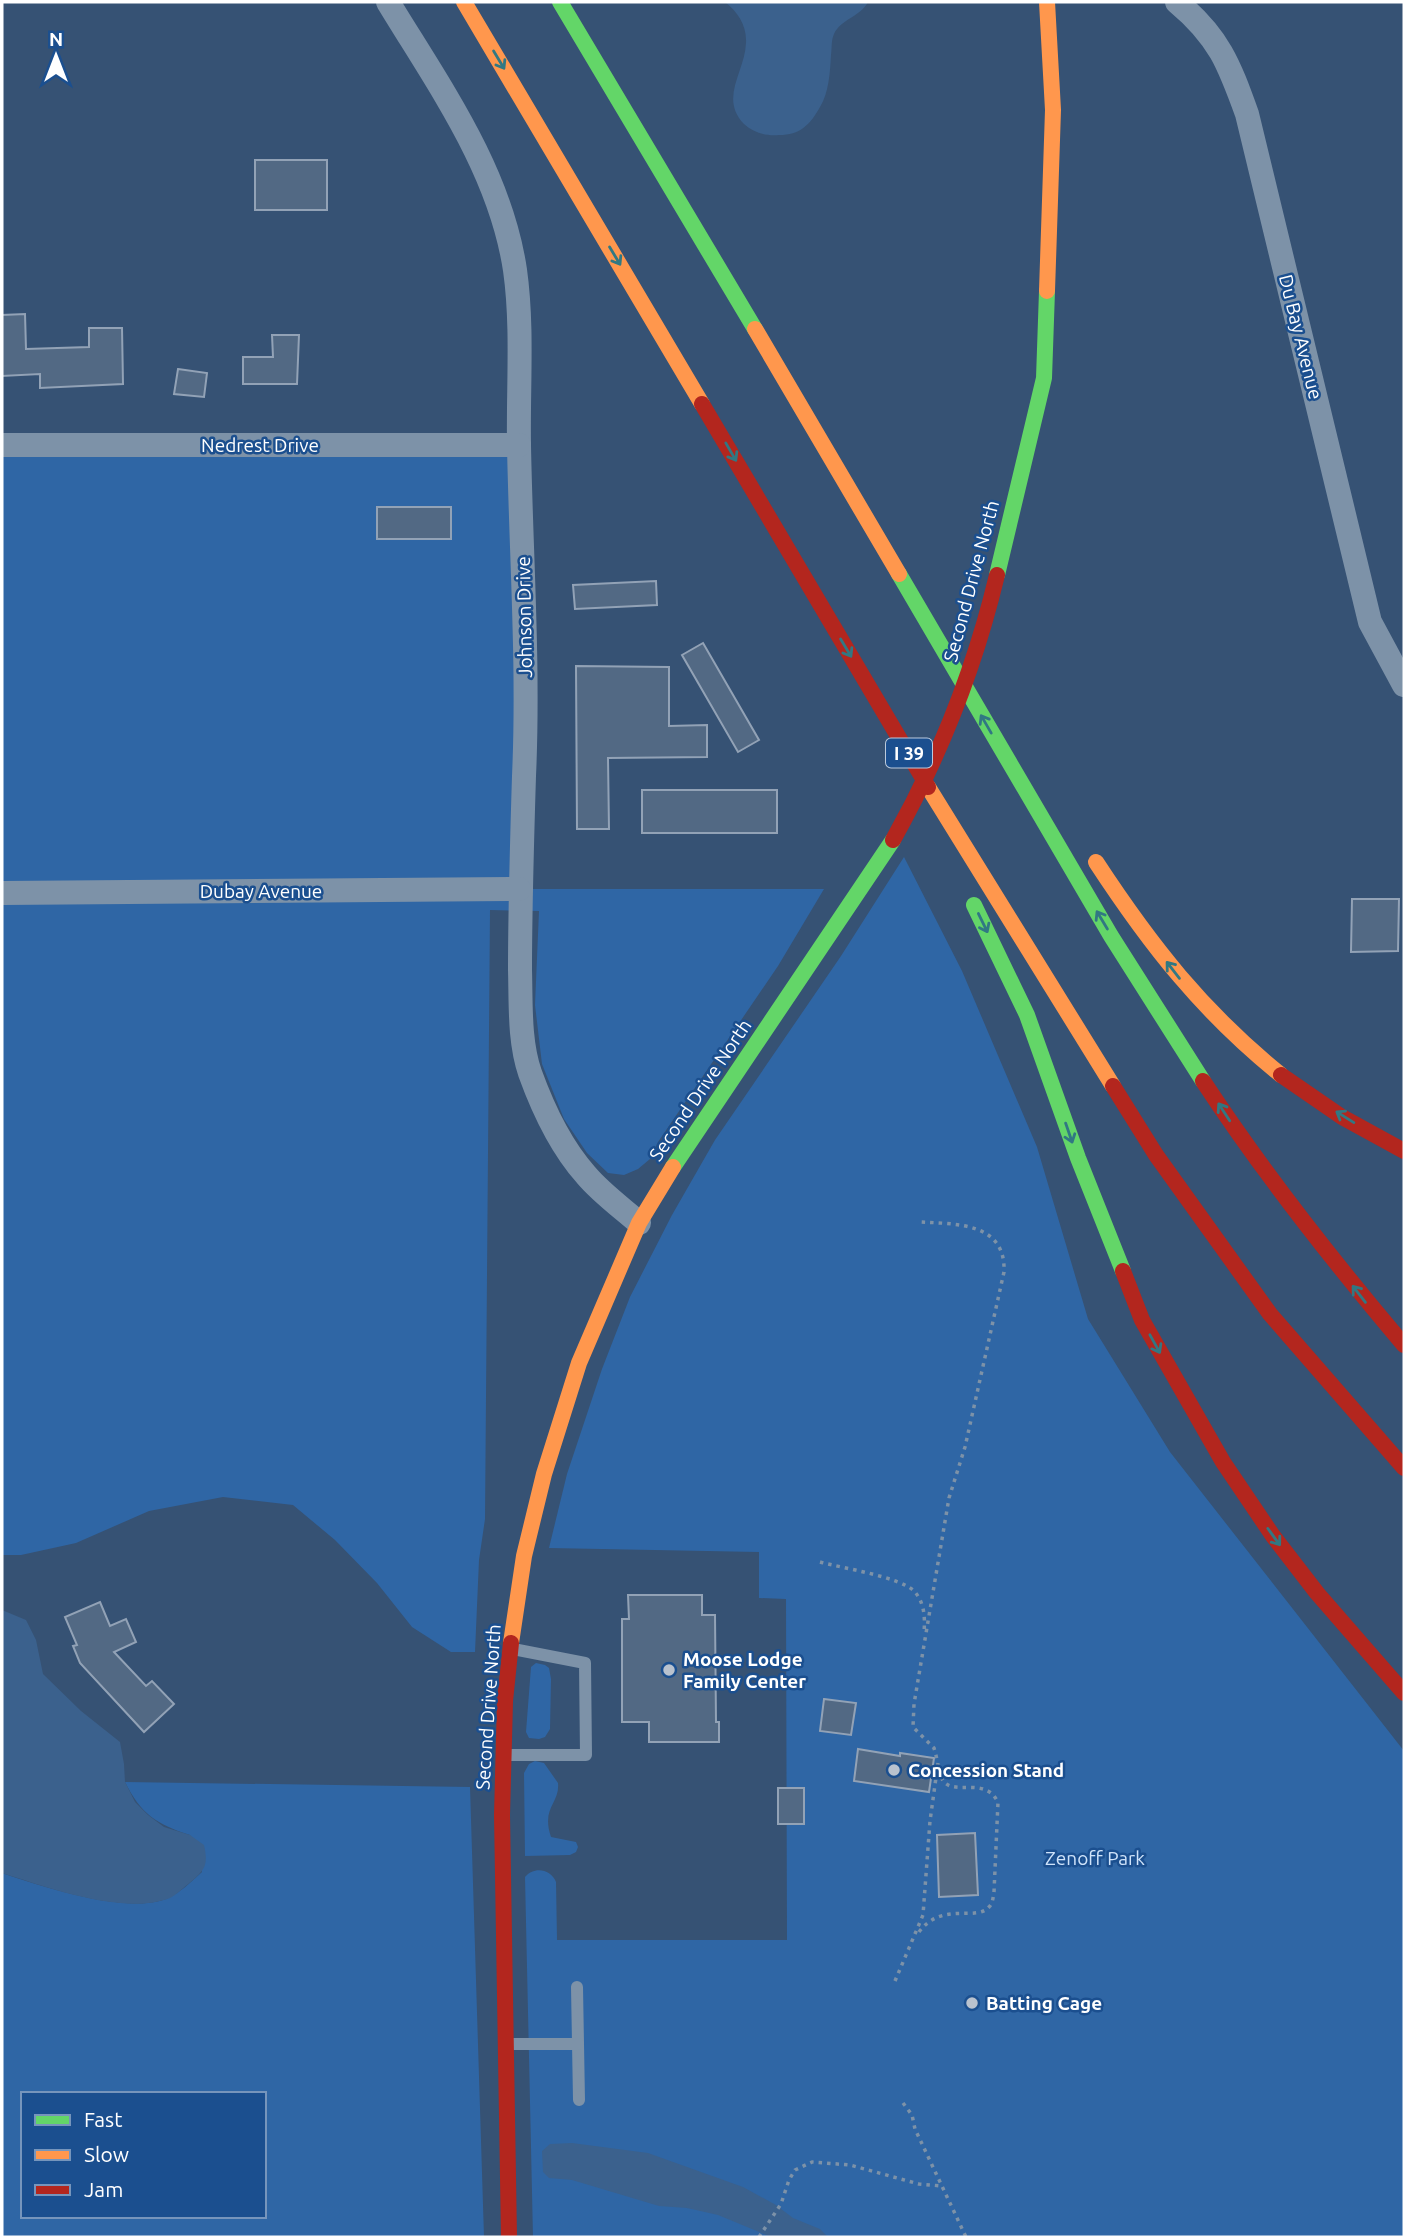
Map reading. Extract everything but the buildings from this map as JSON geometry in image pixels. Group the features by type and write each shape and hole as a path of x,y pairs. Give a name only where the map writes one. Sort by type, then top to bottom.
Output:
{"main road":[{"name":"I 39","path":"464,2 973,862 1156,1155 1270,1314 1404,1468"},
{"path":"560,2 1116,945 1245,1144 1308,1230 1404,1345"},
{"name":"Second Drive North","path":"509,2237 502,1815 510,1648 524,1556 561,1413 597,1317 639,1223 692,1136 892,842 933,762 971,664 989,608 1044,378 1053,110 1046,2"},
{"path":"956,673 998,709"},
{"path":"932,792 946,848"},
{"path":"1088,850 1130,915 1181,980 1234,1036 1298,1087 1404,1151"},
{"path":"969,895 1027,1015 1078,1158 1137,1308 1172,1376 1223,1462 1273,1536 1317,1593 1404,1693"}],"street":[{"name":"Johnson Drive","path":"388,2 477,154 507,232 514,269 519,307 519,445 525,590 525,753 519,889 521,1022 529,1071 557,1134 586,1176 639,1223"},
{"name":"Du Bay Avenue","path":"1177,2 1196,18 1214,39 1229,64 1247,114 1370,622 1404,685"},
{"name":"Nedrest Drive","path":"2,445 519,445"},
{"name":"Dubay Avenue","path":"2,893 519,889"}],"lane":[{"path":"504,1755 586,1755 585,1663 510,1648"},
{"path":"577,1987 579,2100"},
{"path":"506,2044 578,2044"}],"path":[{"path":"914,1939 927,1922 938,1916 982,1913 988,1909 994,1892 998,1802 991,1793 979,1788 948,1787 940,1775 934,1748 913,1727 914,1704 949,1498 965,1447 1004,1272 1001,1247 992,1236 976,1229 921,1222"},
{"path":"820,1562 898,1582 913,1591 925,1613 924,1645"},
{"path":"895,1981 923,1915 930,1821 938,1763"},
{"path":"903,2104 912,2115 915,2129 966,2237"},
{"path":"759,2237 781,2204 789,2179 796,2170 812,2162 850,2165 919,2184 942,2186"}],"green space":[{"path":"2,444 519,445 520,889 824,889 778,966 658,1142 650,1159 638,1169 624,1175 608,1173 587,1153 564,1119 542,1064 535,1005 539,911 490,910 485,1519 479,1560 475,1652 451,1652 412,1627 377,1583 335,1540 293,1505 223,1497 149,1511 76,1543 21,1555 2,1555"},
{"name":"Zenoff Park","path":"904,857 962,971 1037,1147 1088,1319 1170,1452 1404,1751 1404,2237 533,2237 525,1877 533,1871 542,1870 554,1878 557,1940 787,1940 786,1599 759,1598 759,1552 549,1548 567,1474 602,1369 630,1297 672,1215 715,1140 841,956"},
{"path":"536,1663 549,1668 551,1679 550,1729 545,1737 539,1739 529,1738 526,1732 531,1667"},
{"path":"535,1761 544,1763 558,1783 549,1812 549,1827 551,1837 576,1842 576,1852 570,1855 525,1856 524,1773 529,1764"},
{"path":"125,1782 470,1787 484,2237 2,2237 2,1873 63,1892 112,1902 156,1902 176,1894 202,1872 190,1835 159,1822 137,1802"}],"shaded area":[{"path":"725,2 868,2 834,34 825,95 812,119 799,131 786,135 760,133 744,124 737,114 733,95 745,54 746,37 741,20"},
{"path":"2,1610 26,1620 36,1640 43,1674 81,1711 120,1742 125,1782 135,1802 164,1827 190,1835 204,1845 204,1868 172,1897 151,1903 108,1902 63,1892 2,1873"},
{"path":"572,2143 648,2153 743,2187 793,2218 820,2229 828,2237 771,2237 718,2215 687,2208 659,2206 572,2180 549,2178 543,2172 542,2151 550,2144"}],"traffic: fast":[{"path":"560,2 755,329"},
{"path":"997,575 1044,378 1047,291"},
{"path":"899,574 1111,936 1203,1081"},
{"path":"673,1167 893,840"},
{"path":"974,905 1027,1015 1078,1158 1123,1271"}],"traffic: slow":[{"path":"464,2 702,404"},
{"path":"1047,2 1053,110 1047,291"},
{"path":"755,329 899,574"},
{"path":"928,787 1113,1086"},
{"path":"1096,862 1137,922 1180,976 1227,1027 1281,1075"},
{"path":"511,1643 524,1556 544,1474 579,1363 639,1223 673,1167"}],"traffic: jam":[{"path":"702,404 928,787"},
{"path":"893,840 926,777 967,678 997,575"},
{"path":"1281,1075 1342,1117 1404,1151"},
{"path":"1203,1081 1299,1216 1404,1345"},
{"path":"1113,1086 1156,1155 1270,1314 1404,1468"},
{"path":"1123,1271 1142,1320 1223,1462 1273,1536 1317,1593 1404,1693"},
{"path":"509,2237 502,1815 505,1701 511,1643"}],"place":[{"name":"Moose Lodge Family Center","path":"669,1670"},
{"name":"Concession Stand","path":"894,1770"},
{"name":"Batting Cage","path":"972,2003"}]}
